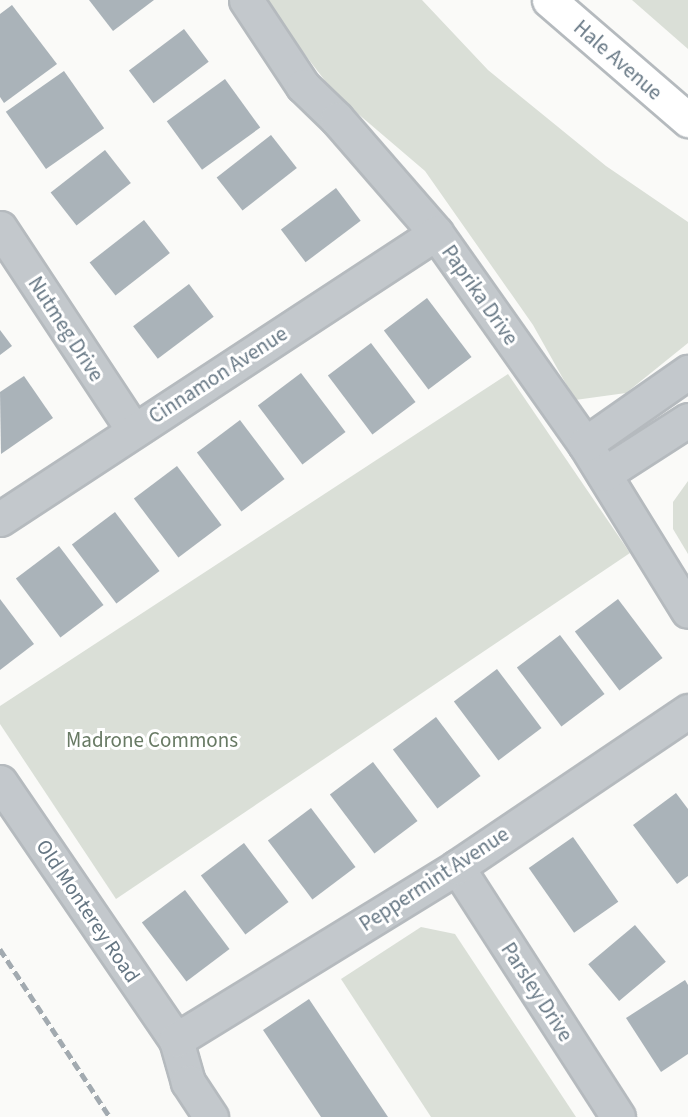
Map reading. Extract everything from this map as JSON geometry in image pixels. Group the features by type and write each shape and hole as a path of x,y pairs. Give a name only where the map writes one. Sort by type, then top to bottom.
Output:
{"main road":[{"name":"Hale Avenue","path":"549,0 688,120"}],"street":[{"name":"Paprika Drive","path":"246,0 303,86 337,119 436,233 585,444 688,611"},
{"name":"Nutmeg Drive","path":"0,228 133,430"},
{"name":"Cinnamon Avenue","path":"0,519 436,233"},
{"path":"585,444 688,372"},
{"path":"604,474 688,420"},
{"name":"Peppermint Avenue","path":"176,1040 457,867 688,711"},
{"name":"Old Monterey Road","path":"0,782 176,1040 188,1082 212,1117"},
{"name":"Parsley Drive","path":"457,867 618,1117"}],"green space":[{"path":"263,0 422,0 488,70 606,166 688,222 688,343 626,393 575,400 533,325 425,171 336,95"},
{"path":"632,0 688,0 688,49"},
{"name":"Madrone Commons","path":"508,374 630,553 116,899 0,724 0,706"},
{"path":"688,481 688,554 673,529 673,502"},
{"path":"421,927 455,934 576,1117 431,1117 341,979"}],"building":[{"path":"89,0 154,0 113,31"},
{"path":"12,5 57,64 4,103 0,97 0,14"},
{"path":"184,29 209,62 154,103 129,71"},
{"path":"64,71 104,128 46,169 6,112"},
{"path":"225,79 260,128 202,170 167,121"},
{"path":"271,135 297,168 242,211 217,177"},
{"path":"105,150 131,183 76,226 51,192"},
{"path":"336,188 361,221 306,262 281,230"},
{"path":"144,220 170,253 115,296 90,262"},
{"path":"189,284 214,317 158,359 133,326"},
{"path":"427,298 472,357 428,390 384,330"},
{"path":"0,330 12,346 0,355"},
{"path":"371,343 416,402 372,435 328,375"},
{"path":"301,373 346,432 302,465 258,405"},
{"path":"24,376 53,418 1,454 0,392"},
{"path":"240,420 285,479 241,512 197,452"},
{"path":"177,466 222,525 178,558 134,498"},
{"path":"115,512 160,571 116,604 72,544"},
{"path":"59,546 104,605 60,638 16,578"},
{"path":"0,599 34,644 0,670"},
{"path":"618,599 663,658 619,691 575,631"},
{"path":"560,635 605,694 561,727 517,667"},
{"path":"497,669 542,728 498,761 454,701"},
{"path":"436,717 481,776 437,809 393,749"},
{"path":"373,762 418,821 374,854 330,794"},
{"path":"676,793 688,809 688,876 677,884 633,825"},
{"path":"311,808 356,867 312,900 268,840"},
{"path":"573,837 618,902 574,933 529,868"},
{"path":"244,843 289,902 245,935 201,875"},
{"path":"185,890 230,949 186,982 142,922"},
{"path":"635,925 666,962 619,1001 588,964"},
{"path":"685,980 688,985 688,1054 661,1072 626,1018"},
{"path":"309,999 388,1117 321,1117 263,1030"}],"railway":[{"path":"0,949 110,1117"}]}
